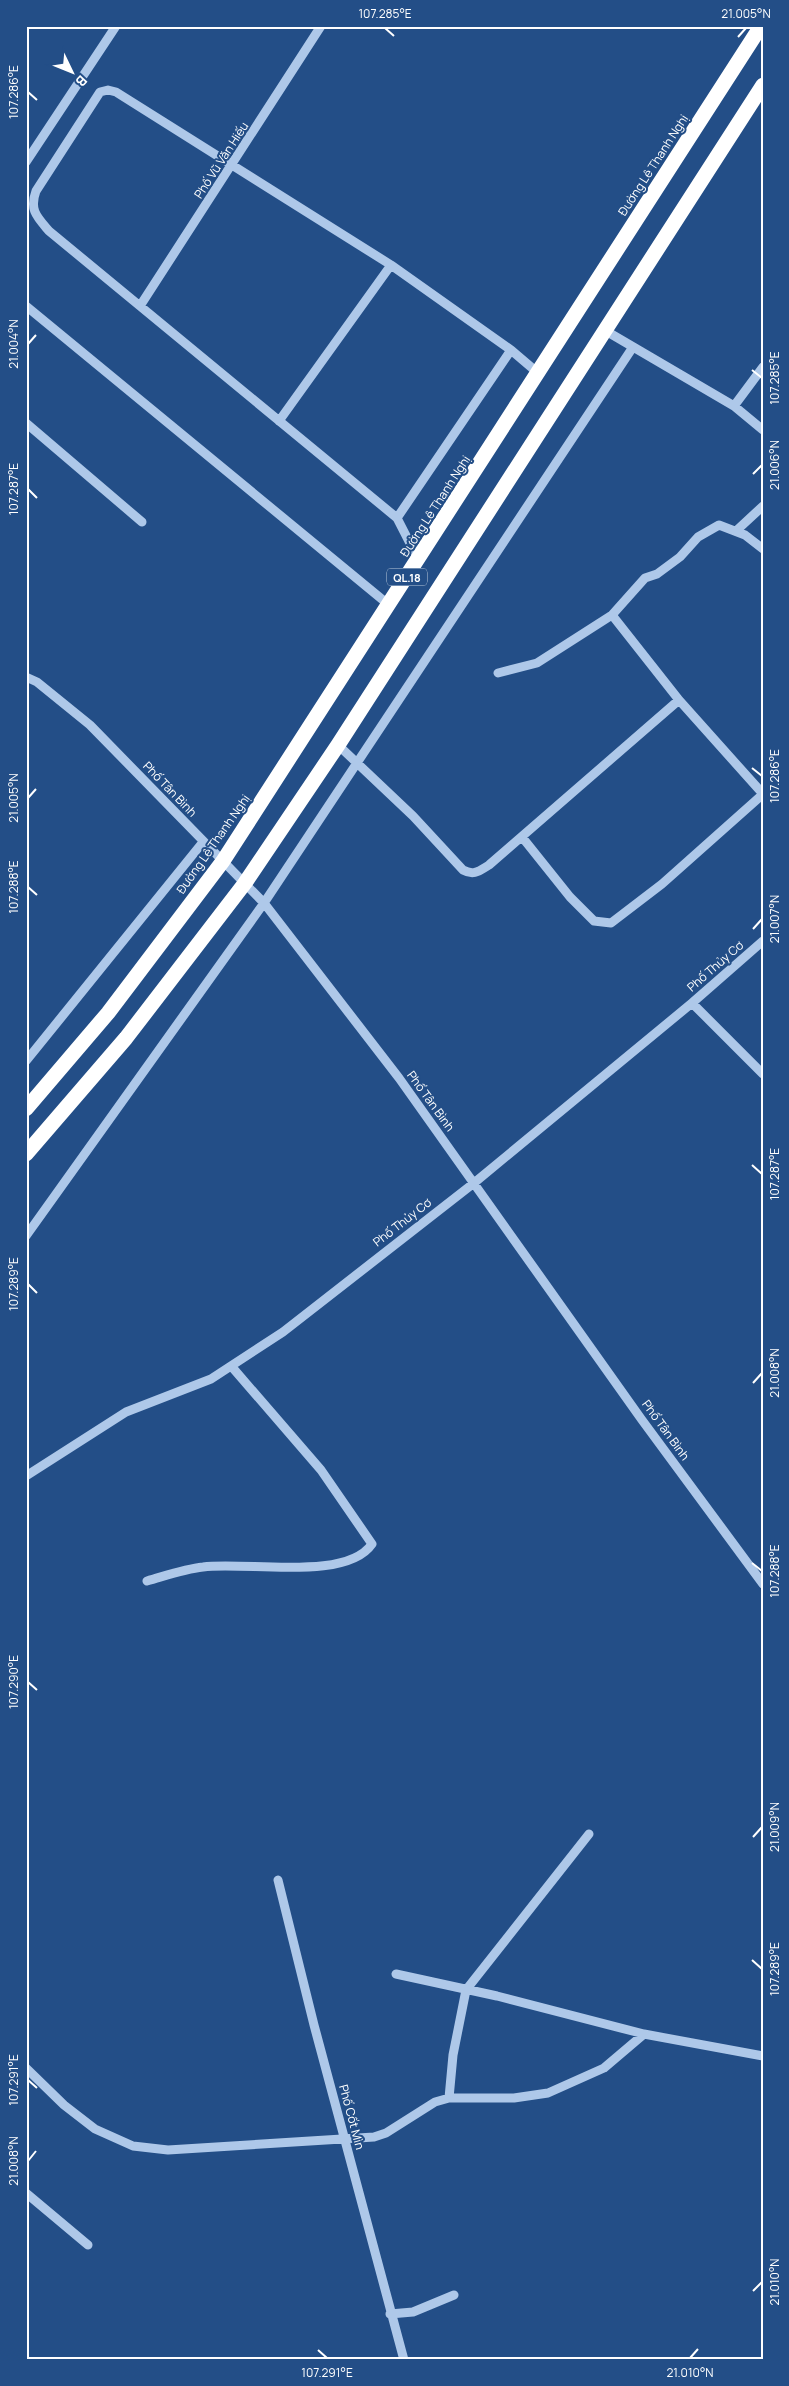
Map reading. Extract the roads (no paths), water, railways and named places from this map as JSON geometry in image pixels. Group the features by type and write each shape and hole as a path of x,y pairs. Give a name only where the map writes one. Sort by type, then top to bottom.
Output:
{"highway":[{"name":"Đường Lê Thanh Nghị","path":"26,1109 108,1013 223,861 760,26"},
{"name":"QL.18","path":"26,1154 126,1038 245,883 338,745 763,85"}],"street":[{"path":"26,162 116,26"},
{"name":"Phố Vũ Văn Hiếu","path":"140,306 233,166 321,26"},
{"path":"418,559 397,518 49,231 35,214 32,202 36,191 100,92 104,90 116,92 391,265 511,350 538,373"},
{"path":"279,421 391,265"},
{"path":"26,306 388,605"},
{"path":"606,330 734,406 763,430"},
{"path":"26,1236 264,903 633,347"},
{"path":"397,518 511,350"},
{"path":"734,406 763,367"},
{"path":"26,422 142,522"},
{"path":"736,532 763,506"},
{"path":"498,674 537,662 612,615 645,578 657,574 680,557 698,537 720,525 745,535 763,549"},
{"path":"522,837 570,897 594,921 611,923 662,884 763,794 679,700 612,615"},
{"name":"Phố Tân Bình","path":"26,677 37,682 90,725 264,903 399,1078 642,1420 763,1584"},
{"path":"338,745 413,816 458,866 470,874 477,873 489,865 679,700"},
{"path":"26,1061 203,842"},
{"name":"Phố Thủy Cơ","path":"26,1476 126,1412 211,1379 232,1367 282,1332 474,1183 692,1003 763,941"},
{"path":"692,1003 763,1074"},
{"path":"147,1581 204,1567 281,1568 336,1564 354,1559 368,1550 372,1544 321,1470 232,1367"},
{"path":"449,2098 453,2055 466,1990 589,1834"},
{"name":"Phố Cốt Mìn","path":"278,1880 314,2025 390,2314 404,2360"},
{"path":"396,1974 644,2034 763,2056"},
{"path":"26,2068 64,2105 95,2129 133,2146 168,2150 248,2146 374,2137 386,2133 436,2102 449,2098 514,2098 548,2093 604,2068 644,2034"},
{"path":"26,2193 88,2245"},
{"path":"390,2314 413,2312 454,2295"}]}
